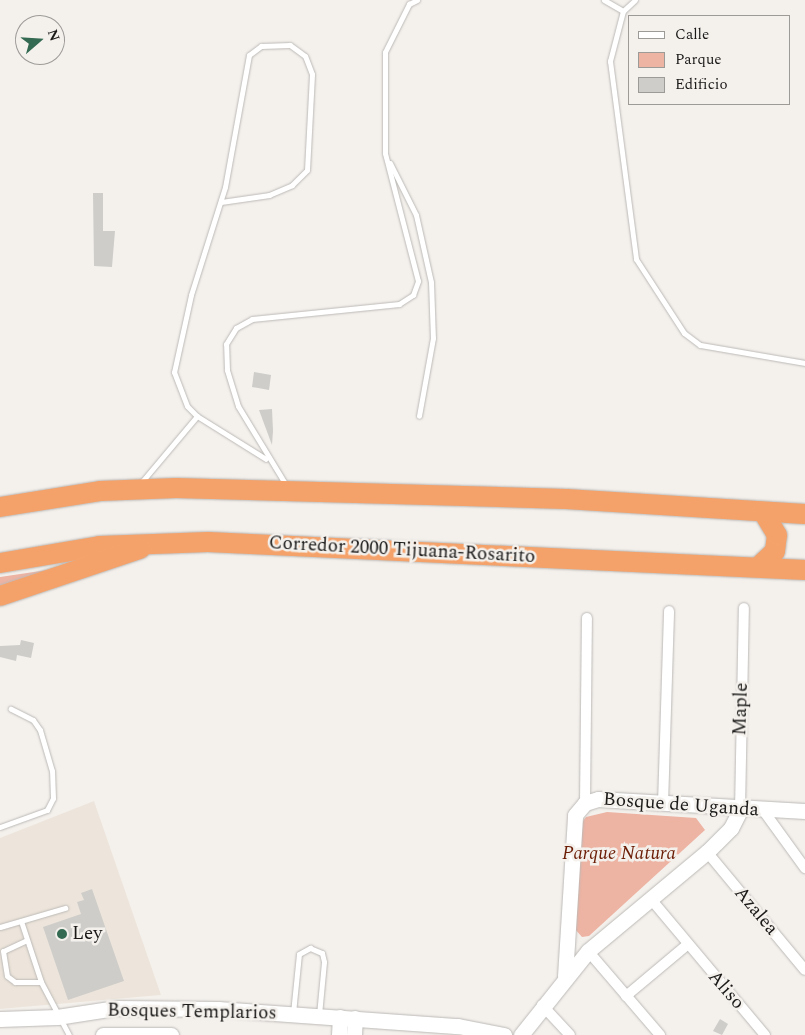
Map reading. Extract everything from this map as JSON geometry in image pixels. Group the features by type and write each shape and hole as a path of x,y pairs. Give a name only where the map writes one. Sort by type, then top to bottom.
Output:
{"highway":[{"path":"0,507 134,490 289,489 566,499 805,514"},
{"path":"758,567 775,551 777,535 763,512"},
{"path":"0,596 155,543"},
{"name":"Corredor 2000 Tijuana-Rosarito","path":"0,563 100,546 155,543 805,570"}],"street":[{"name":"Maple","path":"740,810 744,608"},
{"path":"662,804 669,610"},
{"path":"585,803 587,618"},
{"name":"Bosque de Uganda","path":"565,976 575,814 585,803 598,798 740,810 805,810"},
{"path":"521,1035 565,976 588,952 707,852 731,828 740,810"},
{"path":"763,810 805,868"},
{"name":"Azalea","path":"707,852 805,970"},
{"name":"Aliso","path":"650,898 687,945 765,1035"},
{"path":"626,996 687,945"},
{"path":"588,952 660,1035"},
{"path":"542,1005 570,1035"},
{"name":"Bosques Templarios","path":"0,1019 57,1017 116,1008 319,1015 504,1035"},
{"path":"339,1035 347,1017"},
{"path":"347,1017 354,1035"},
{"name":"Bosques Templarios","path":"102,1035 171,1035"}],"lane":[{"path":"289,489 266,459 238,406 227,370 226,344 236,328 252,319 391,306 413,295 418,282 385,153 385,52 408,4 417,0"},
{"path":"604,0 623,11"},
{"path":"634,0 623,11 610,61 636,260 684,333 700,345 805,363"},
{"path":"221,202 269,195 292,185 307,170 312,74 305,56 290,45 261,46 249,54 221,202 191,295 174,372 187,406 197,416 266,459"},
{"path":"385,153 416,215 431,282 433,338 419,416"},
{"path":"134,490 197,416"},
{"path":"0,827 47,810 53,798 52,771 40,730 33,720 11,709"},
{"path":"0,927 65,908"},
{"path":"21,921 41,982 57,1017 68,1035"},
{"path":"27,940 3,950 7,976 14,982 41,982"},
{"path":"293,1014 299,954 310,948 322,953 324,962 319,1015"}],"shaded area":[{"path":"94,801 161,995 0,1009 0,838"}],"green space":[{"path":"81,565 0,593 0,577"},
{"name":"Parque Natura","path":"607,812 696,818 705,830 589,936 582,937 574,928 579,826 586,817"}],"building":[{"path":"93,193 103,193 103,231 115,231 112,267 94,266"},
{"path":"254,372 271,375 269,390 252,387"},
{"path":"272,409 273,431 272,445 259,410"},
{"path":"21,640 34,643 31,658 17,655 16,661 0,657 0,646 20,645"},
{"path":"92,889 124,981 68,1000 43,927 81,914 77,902 84,900 81,893"},
{"path":"720,1019 728,1024 722,1035 713,1031"}],"place":[{"name":"Ley","path":"62,934"}]}
